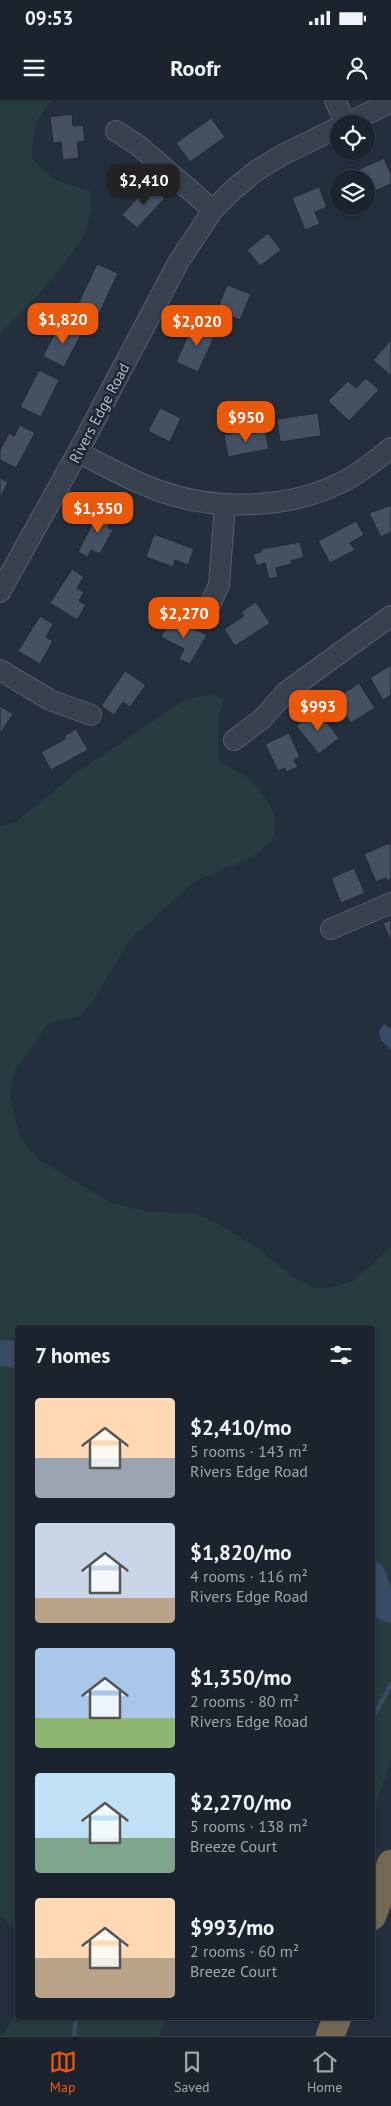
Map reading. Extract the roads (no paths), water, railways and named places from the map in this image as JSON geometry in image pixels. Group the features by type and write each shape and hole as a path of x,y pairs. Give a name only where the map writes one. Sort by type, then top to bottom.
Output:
{"highway":[{"path":"375,1908 391,1864"},
{"path":"330,2036 336,2020"}],"street":[{"path":"335,100 342,115"},
{"path":"364,115 391,102"},
{"path":"116,131 139,146 213,210"},
{"name":"Rivers Edge Road","path":"0,592 78,452 179,261 213,210 256,171 282,155 330,131"},
{"path":"78,452 124,477 161,492 190,500 225,504 252,504 275,502 314,493 347,480 391,448"},
{"path":"207,611 219,585 225,504"},
{"path":"234,740 262,719 286,692 391,616"},
{"path":"0,670 50,700 91,715"},
{"path":"331,929 391,903"}],"water":[{"path":"384,1024 391,1029 391,1050 381,1040 379,1031"}],"waterway":[{"path":"0,1353 15,1355"},
{"path":"375,1582 385,1607 391,1610"},
{"path":"375,1713 391,1684"},
{"path":"74,2036 76,2020"}]}
